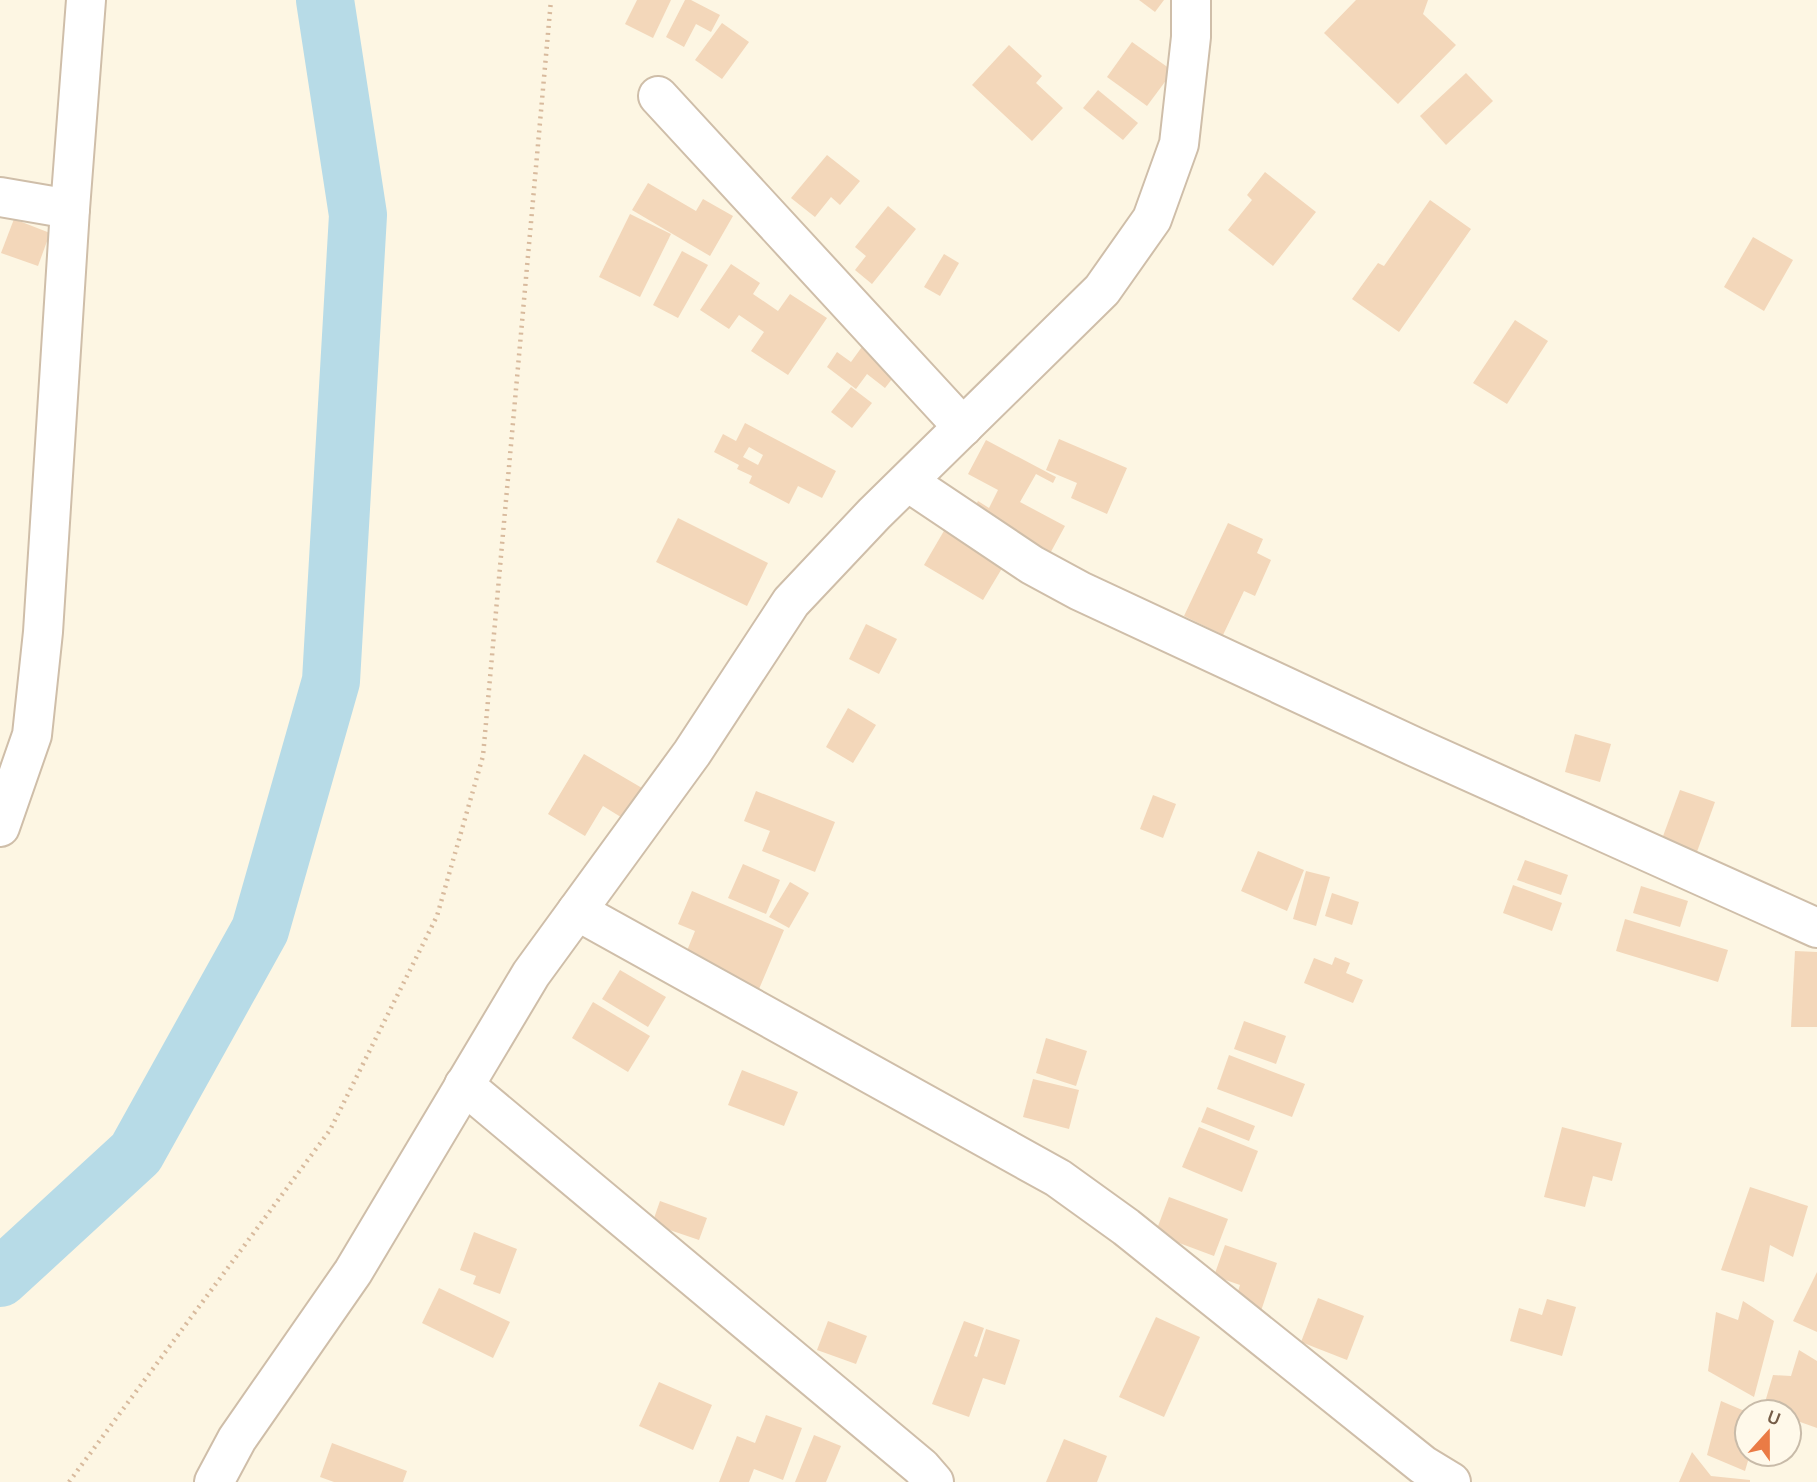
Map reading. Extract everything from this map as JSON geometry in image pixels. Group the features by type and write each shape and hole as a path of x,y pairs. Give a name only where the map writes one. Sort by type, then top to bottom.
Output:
{"street":[{"path":"0,827 32,735 43,632 86,0"},
{"path":"214,1482 237,1439 353,1272 531,974 692,753 790,602 1102,290 1152,219 1179,144 1191,37 1191,0"},
{"path":"658,96 963,427"},
{"path":"0,197 70,209"},
{"path":"908,482 1032,565 1080,591 1415,747 1817,928"},
{"path":"577,911 1058,1178 1136,1236 1423,1465 1451,1482"},
{"path":"464,1085 921,1467 934,1482"}],"path":[{"path":"69,1482 330,1130 437,915 483,756 551,0"}],"building":[{"path":"637,0 671,0 653,38 625,24"},
{"path":"685,0 691,0 720,15 711,32 696,24 684,47 666,37"},
{"path":"1139,0 1164,0 1155,12"},
{"path":"1356,0 1428,0 1423,14 1456,45 1398,104 1324,33"},
{"path":"722,23 749,42 722,79 695,60"},
{"path":"1132,42 1173,71 1147,106 1107,77"},
{"path":"1009,45 1042,76 1036,83 1063,108 1032,141 972,85"},
{"path":"1466,73 1493,101 1446,145 1420,116"},
{"path":"1098,90 1138,123 1123,140 1083,108"},
{"path":"827,155 860,181 840,205 831,197 815,217 791,198"},
{"path":"1265,172 1316,212 1273,266 1228,230 1252,200 1247,195"},
{"path":"648,183 696,211 703,199 733,216 710,256 632,210"},
{"path":"1430,200 1471,229 1399,332 1352,299 1378,263 1384,266"},
{"path":"888,206 916,229 872,284 855,270 866,256 855,247"},
{"path":"630,214 671,234 640,297 599,277"},
{"path":"14,219 50,233 38,266 1,253"},
{"path":"1753,237 1793,260 1764,311 1724,287"},
{"path":"682,251 708,265 678,318 653,305"},
{"path":"944,254 959,263 940,296 924,287"},
{"path":"731,264 760,283 753,294 778,311 790,294 827,318 788,375 751,351 764,332 739,315 729,329 700,310"},
{"path":"1515,320 1548,341 1507,404 1473,383"},
{"path":"864,344 899,370 885,388 867,374 856,389 827,367 837,352 851,362"},
{"path":"851,387 872,403 852,428 831,412"},
{"path":"745,423 836,471 822,498 798,486 789,504 749,483 752,476 737,469 739,465 714,452 723,434 736,441","holes":["749,447 763,455 758,465 743,457"]},
{"path":"1059,439 1127,468 1107,514 1071,498 1077,483 1046,470"},
{"path":"986,440 1056,477 1053,483 1036,474 1020,502 1065,526 1047,559 969,517 978,501 989,508 998,490 968,474"},
{"path":"678,518 768,563 747,606 656,562"},
{"path":"1228,523 1263,539 1257,553 1271,560 1255,596 1244,591 1223,635 1184,616"},
{"path":"948,524 1007,560 983,600 924,565"},
{"path":"866,624 897,639 879,674 849,659"},
{"path":"848,708 876,725 853,763 826,747"},
{"path":"1575,734 1611,744 1600,782 1565,772"},
{"path":"584,754 642,788 624,819 603,806 585,836 548,814"},
{"path":"1680,790 1715,802 1694,860 1659,847"},
{"path":"756,791 835,822 815,872 762,851 770,831 744,821"},
{"path":"1153,795 1176,804 1163,838 1140,829"},
{"path":"1258,851 1304,870 1287,911 1241,891"},
{"path":"1525,860 1568,875 1561,895 1517,880"},
{"path":"743,864 780,880 766,914 728,898"},
{"path":"1306,871 1330,877 1316,926 1293,919"},
{"path":"790,882 809,893 789,928 769,917"},
{"path":"1513,885 1562,903 1552,931 1503,913"},
{"path":"1641,886 1688,901 1680,927 1633,913"},
{"path":"692,891 784,930 759,989 684,958 695,931 678,924"},
{"path":"1332,893 1359,902 1352,925 1325,916"},
{"path":"1625,919 1728,950 1718,982 1616,951"},
{"path":"1795,951 1817,952 1817,1027 1791,1027"},
{"path":"1335,957 1350,963 1346,973 1363,980 1353,1003 1304,983 1314,958 1332,965"},
{"path":"620,970 666,997 648,1027 602,999"},
{"path":"593,1002 650,1036 628,1072 572,1038"},
{"path":"1244,1021 1286,1036 1276,1064 1234,1049"},
{"path":"1046,1038 1087,1051 1076,1086 1036,1073"},
{"path":"1229,1055 1305,1084 1292,1117 1217,1089"},
{"path":"742,1070 798,1092 784,1126 728,1105"},
{"path":"1033,1079 1079,1090 1069,1129 1023,1117"},
{"path":"1207,1107 1255,1126 1249,1141 1201,1122"},
{"path":"1199,1127 1258,1151 1242,1192 1182,1167"},
{"path":"1562,1127 1622,1143 1612,1181 1593,1176 1585,1207 1544,1197"},
{"path":"1750,1187 1808,1206 1793,1257 1770,1245 1764,1282 1721,1270"},
{"path":"1169,1197 1228,1219 1214,1256 1155,1234"},
{"path":"660,1201 707,1218 699,1240 652,1224"},
{"path":"474,1232 517,1249 500,1294 473,1284 476,1276 460,1270"},
{"path":"1225,1245 1277,1263 1261,1311 1235,1301 1240,1285 1214,1276"},
{"path":"1817,1272 1817,1332 1793,1321"},
{"path":"439,1288 510,1322 493,1358 422,1323"},
{"path":"1318,1298 1364,1316 1347,1360 1301,1342"},
{"path":"1547,1299 1576,1307 1562,1356 1510,1341 1519,1308 1542,1315"},
{"path":"1743,1301 1774,1321 1754,1397 1708,1371 1716,1312 1738,1320"},
{"path":"1156,1317 1200,1337 1164,1417 1119,1397"},
{"path":"828,1321 867,1336 856,1364 817,1350"},
{"path":"964,1321 984,1328 974,1356 977,1357 986,1329 1020,1340 1005,1385 983,1378 969,1417 932,1404"},
{"path":"1799,1350 1817,1361 1817,1428 1803,1423 1803,1398 1766,1398 1773,1375 1791,1376"},
{"path":"659,1382 712,1405 693,1450 639,1426"},
{"path":"1721,1401 1733,1406 1733,1466 1707,1455"},
{"path":"766,1415 802,1428 783,1480 754,1469 749,1482 719,1482 737,1436 755,1443"},
{"path":"814,1435 841,1446 826,1482 795,1482"},
{"path":"1064,1439 1107,1456 1097,1482 1046,1482"},
{"path":"332,1443 407,1471 403,1482 334,1482 320,1477"},
{"path":"1692,1452 1711,1476 1750,1482 1679,1482"}],"waterway":[{"path":"0,1278 136,1153 260,930 331,681 358,215 325,0"}]}
